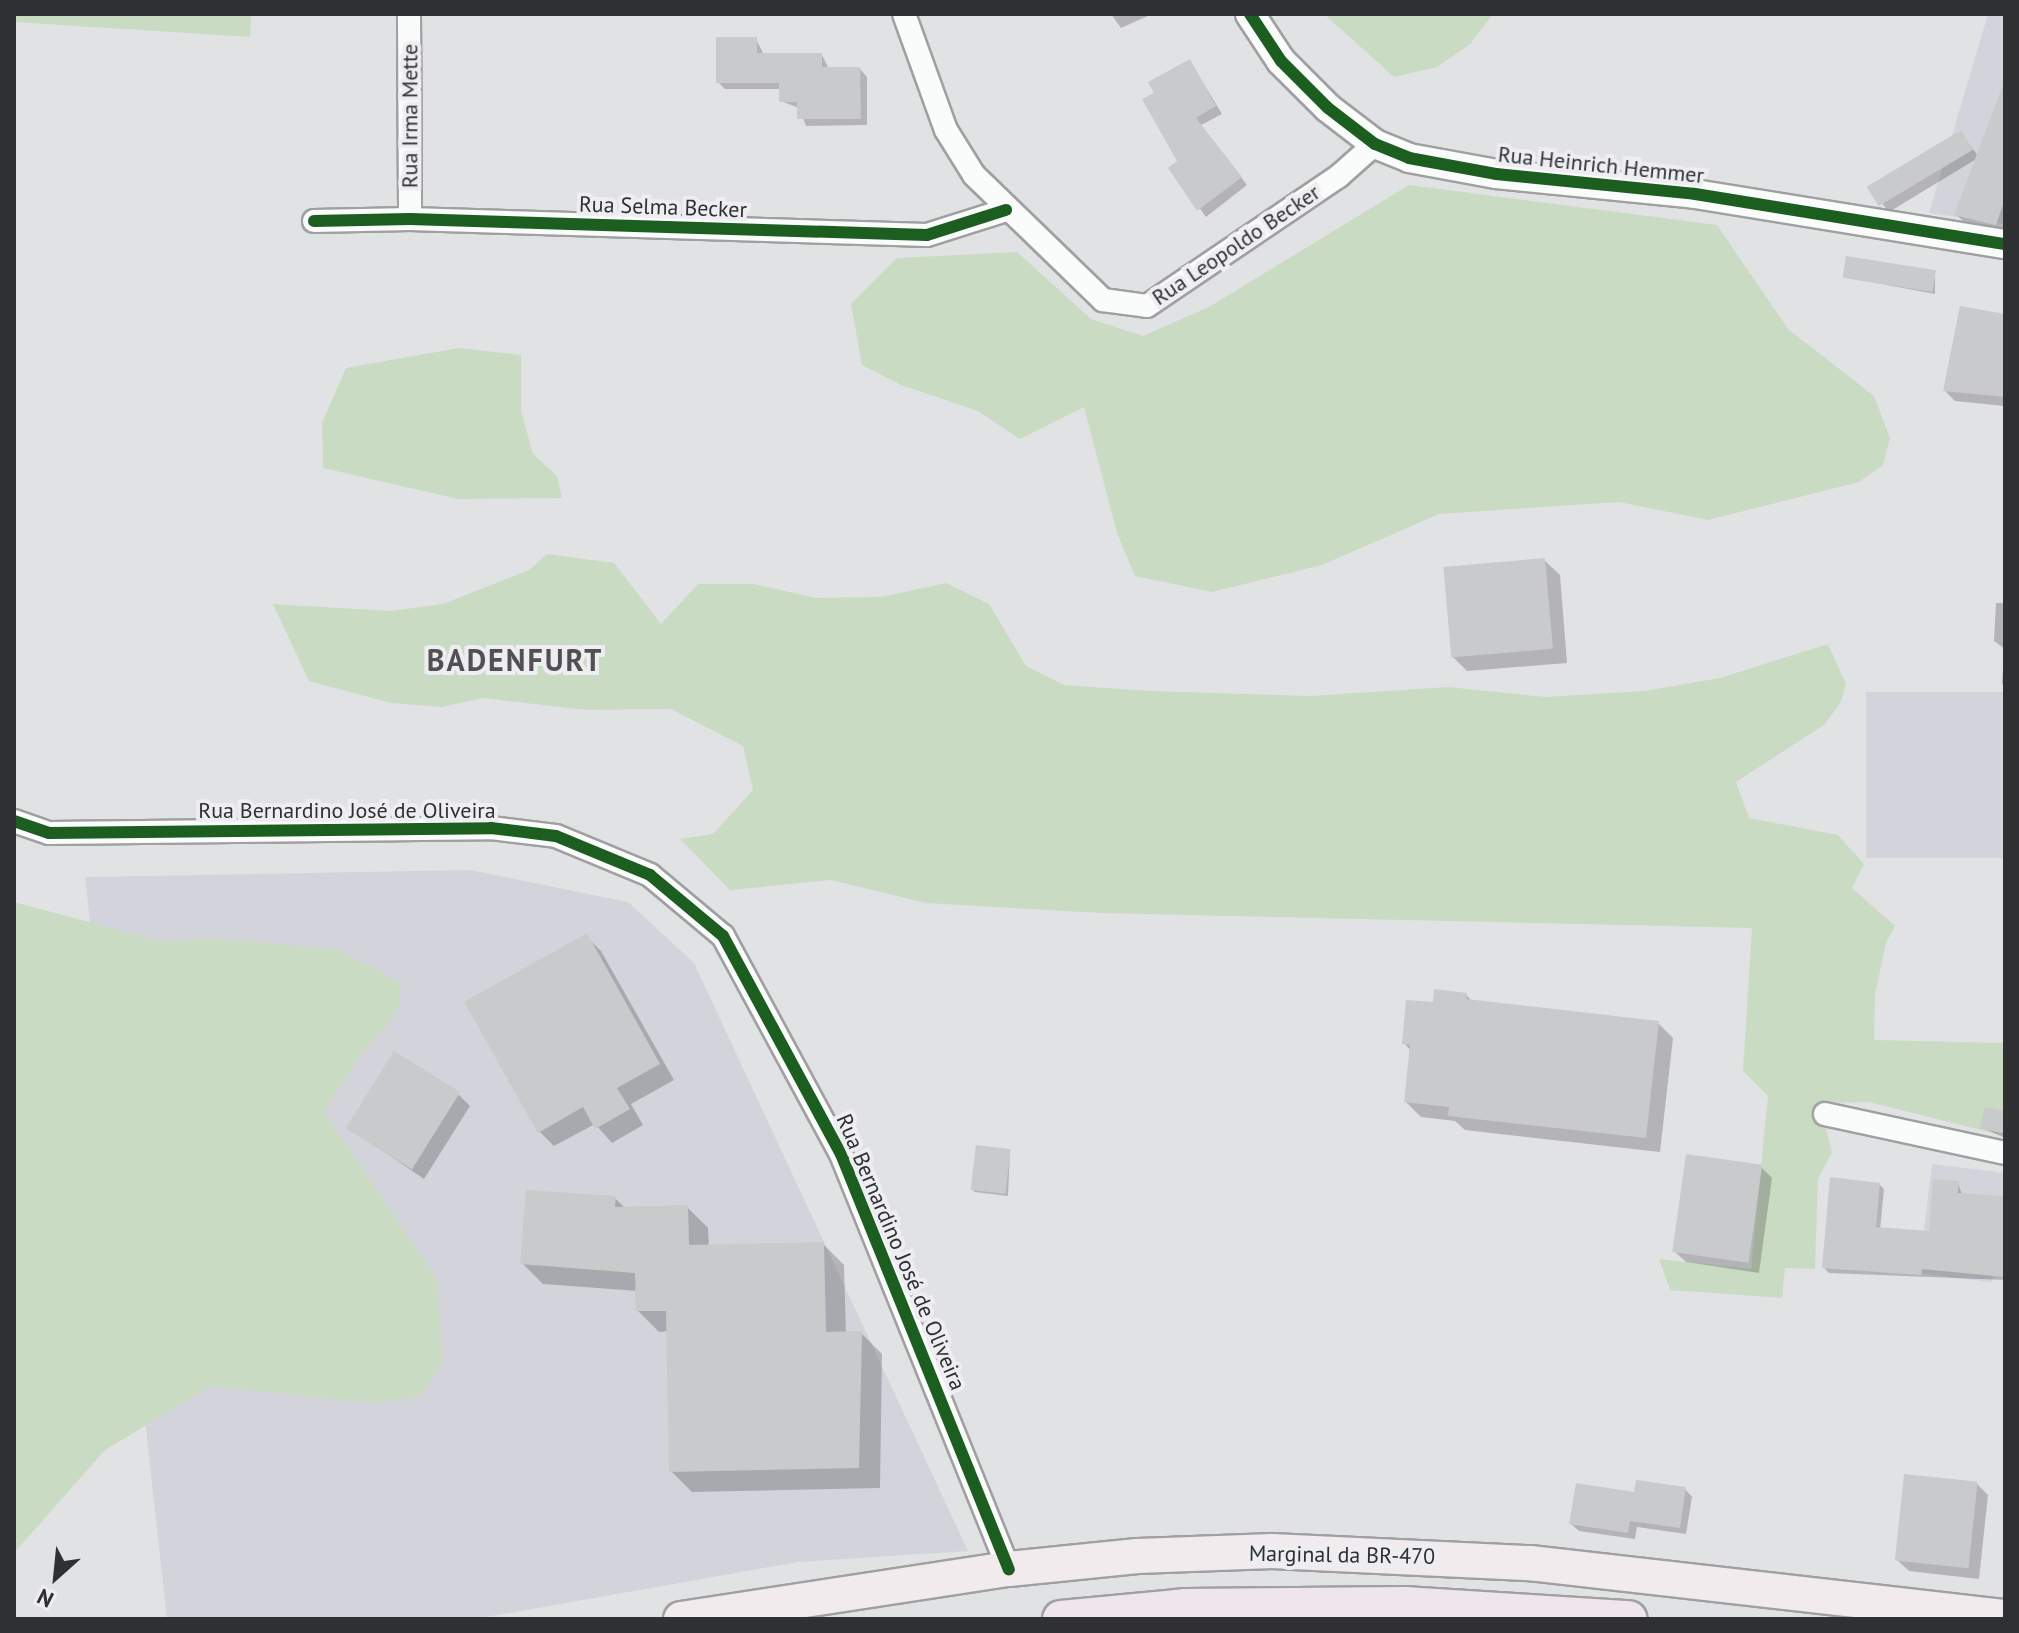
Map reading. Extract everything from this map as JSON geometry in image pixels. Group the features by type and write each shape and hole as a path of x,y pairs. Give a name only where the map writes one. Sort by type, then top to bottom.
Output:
{"highway":[{"path":"1061,1619 1186,1607 1404,1605 1629,1619"}],"main road":[{"name":"Marginal da BR-470","path":"681,1619 1009,1569 1167,1555 1382,1553 1530,1563 2005,1617"}],"street":[{"name":"Rua Irma Mette","path":"409,14 410,219"},
{"name":"Rua Leopoldo Becker","path":"904,14 946,130 974,175 1006,210 1103,300 1147,306 1339,176 1375,144"},
{"name":"Rua Heinrich Hemmer","path":"1250,14 1281,61 1328,108 1375,144 1409,158 1496,174 1695,194 2005,244"},
{"name":"Rua Selma Becker","path":"314,221 410,219 927,235 961,228 1006,210"},
{"name":"Rua Bernardino José de Oliveira","path":"14,821 49,833 491,828 556,836 650,875 723,936 841,1154 1009,1569"},
{"path":"1825,1114 2005,1153"}],"shaded area":[{"path":"1988,14 2005,14 2005,224 1929,213"},
{"path":"1866,692 2005,692 2005,858 1866,858"},
{"path":"470,870 628,902 694,963 968,1551 798,1562 475,1619 167,1619 85,877"},
{"path":"1932,1164 2005,1173 1992,1282 1919,1273"}],"green space":[{"path":"14,14 251,14 250,37 14,22"},
{"path":"1324,14 1493,14 1470,44 1437,67 1394,77"},
{"path":"1409,185 1717,225 1788,329 1874,396 1890,438 1883,465 1859,482 1708,520 1619,502 1439,514 1322,565 1212,592 1135,576 1117,533 1084,407 1020,439 978,411 901,385 862,365 851,304 897,258 1017,252 1091,319 1143,336 1209,307"},
{"path":"459,348 521,355 521,411 533,454 557,476 562,498 458,499 323,468 322,423 346,368"},
{"path":"547,554 614,563 661,624 698,584 753,584 816,598 881,597 946,583 989,604 1026,666 1064,685 1311,696 1448,687 1546,697 1645,691 1720,678 1828,644 1846,684 1841,702 1824,725 1736,782 1749,818 1838,835 1864,864 1852,888 1895,926 1886,943 1875,995 1874,1040 2005,1043 2005,1136 1869,1102 1827,1103 1826,1129 1832,1152 1818,1179 1815,1269 1785,1268 1782,1298 1670,1290 1659,1259 1751,1269 1768,1096 1743,1071 1752,928 1101,913 926,903 831,880 730,890 680,839 713,834 753,790 743,746 671,709 586,710 483,698 442,707 391,703 309,681 273,604 391,611 443,604 529,570"},
{"path":"14,902 160,941 217,939 337,949 401,983 400,1003 387,1026 358,1058 324,1112 437,1279 443,1363 420,1396 376,1403 211,1386 105,1450 14,1553"}],"building":[{"path":"716,37 757,37 757,53 822,53 822,67 860,67 861,119 797,119 797,102 779,102 779,83 716,83"},
{"path":"1190,59 1216,106 1196,118 1242,177 1197,211 1168,168 1177,161 1142,99 1154,93 1148,82"},
{"path":"2004,82 2005,199 1996,225 1954,215"},
{"path":"1961,130 1973,150 1879,206 1867,187"},
{"path":"1846,256 1936,270 1932,292 1843,278"},
{"path":"1960,306 2005,314 2005,397 1943,391"},
{"path":"1545,558 1553,649 1451,658 1443,567"},
{"path":"587,933 660,1064 617,1088 630,1109 595,1129 583,1107 538,1133 464,1002"},
{"path":"1434,989 1467,993 1466,999 1659,1021 1646,1138 1448,1116 1449,1107 1404,1102 1410,1045 1402,1044 1406,1000 1433,1002"},
{"path":"394,1051 460,1092 412,1170 346,1128"},
{"path":"1985,1107 2005,1111 2005,1134 1980,1128"},
{"path":"976,1145 1011,1149 1005,1194 971,1190"},
{"path":"1686,1154 1762,1165 1748,1263 1672,1252"},
{"path":"1830,1177 1880,1183 1876,1227 1929,1231 1933,1179 1959,1181 1958,1193 2005,1196 2005,1277 1922,1269 1921,1275 1822,1268"},
{"path":"526,1190 616,1196 615,1207 688,1205 689,1245 824,1242 826,1332 862,1331 859,1468 669,1472 666,1311 636,1311 635,1273 520,1264"},
{"path":"1904,1474 1978,1482 1969,1568 1895,1561"},
{"path":"1636,1480 1686,1487 1680,1528 1630,1521 1628,1533 1569,1524 1576,1483 1634,1492"}],"cycle path":[{"path":"1250,14 1281,61 1328,108 1375,144 1409,158 1496,174 1695,194 2005,244"},
{"path":"314,221 410,219 927,235 1006,210"},
{"path":"14,821 49,833 491,828 556,836 650,875 723,936 841,1154 1009,1569"}],"district":[{"name":"BADENFURT","path":"515,660"}]}
